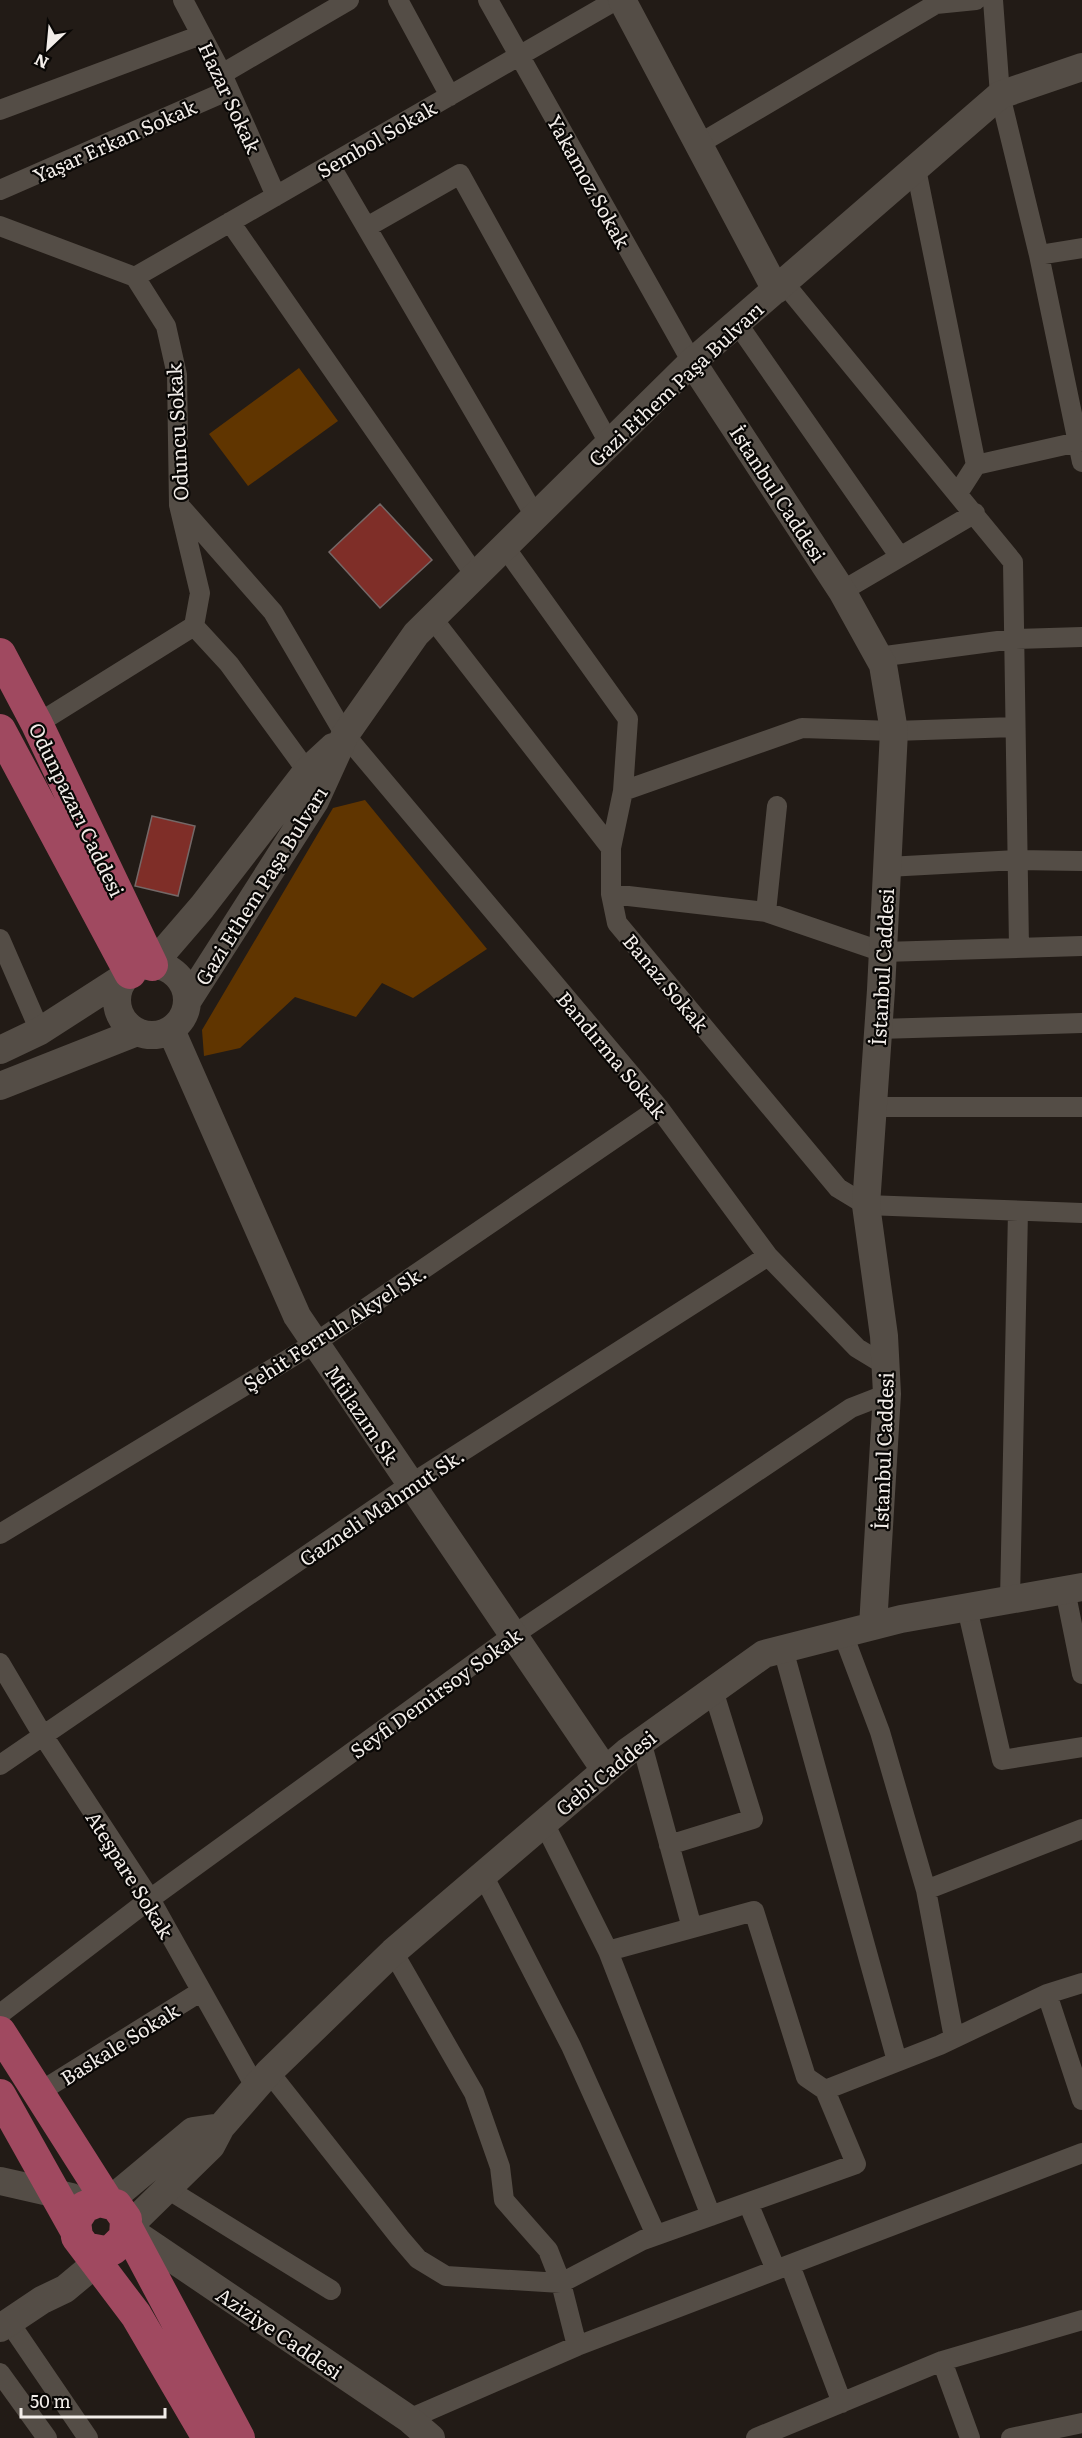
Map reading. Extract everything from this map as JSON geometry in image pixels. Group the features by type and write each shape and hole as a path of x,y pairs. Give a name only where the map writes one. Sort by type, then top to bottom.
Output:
{"main road":[{"path":"622,0 699,144 780,286"},
{"name":"Gazi Ethem Paşa Bulvarı","path":"188,1000 315,801 345,735 416,634 692,362 1000,95 1082,67"},
{"name":"İstanbul Caddesi","path":"692,362 842,591 883,665 894,732 883,952 866,1205 887,1394 873,1626"},
{"name":"Odunpazarı Caddesi","path":"0,654 37,724 141,969"},
{"name":"Odunpazarı Caddesi","path":"0,730 141,969"},
{"name":"Gazi Ethem Paşa Bulvarı","path":"0,1050 40,1031 141,969 202,907 307,771 345,735"},
{"path":"163,967 181,980 188,1000 180,1022 171,1030 149,1035 137,1032 128,1025 117,1005 122,982 141,969 163,967"},
{"name":"Mülazım Sk","path":"171,1030 297,1316 605,1770"},
{"path":"0,1086 137,1032"},
{"name":"Gebi Caddesi","path":"5,2325 42,2300 65,2289 97,2244 166,2188 211,2145 222,2127 263,2080 393,1952 605,1770 713,1689 764,1654 873,1626 1074,1589"},
{"path":"0,2032 103,2201"},
{"path":"0,2095 53,2194 97,2244 239,2438"},
{"path":"204,2437 78,2213 84,2207 103,2201 193,2131 222,2127"},
{"path":"0,2181 53,2194 103,2201 122,2211 97,2244"},
{"name":"Aziziye Caddesi","path":"97,2244 409,2419 431,2438"}],"street":[{"name":"Hazar Sokak","path":"183,0 226,82 276,196"},
{"name":"Yaşar Erkan Sokak","path":"0,190 226,82 349,0"},
{"path":"398,0 450,96"},
{"name":"Yakamoz Sokak","path":"488,0 692,362"},
{"name":"Sembol Sokak","path":"135,277 616,0"},
{"path":"699,144 936,2 976,0"},
{"path":"993,0 1000,95 1039,255 1082,462"},
{"path":"0,110 201,34"},
{"path":"330,165 535,516"},
{"path":"916,169 976,465 958,493"},
{"path":"366,228 460,174 609,443"},
{"path":"230,222 475,575"},
{"path":"0,226 135,277"},
{"path":"1039,255 1082,248"},
{"name":"Oduncu Sokak","path":"135,277 165,326 177,375 178,505 200,594 194,626"},
{"path":"780,286 975,513 1013,562 1018,947"},
{"path":"737,323 900,557"},
{"path":"976,465 1078,442"},
{"name":"Bandırma Sokak","path":"178,505 273,612 345,735 659,1107 768,1256 857,1348 885,1365"},
{"path":"842,591 975,513"},
{"name":"Banaz Sokak","path":"504,546 628,719 623,790 610,848 611,894 617,923 838,1188 866,1205"},
{"path":"432,618 610,848"},
{"path":"37,724 194,626 229,664 307,771"},
{"path":"878,657 1013,639 1082,637"},
{"path":"623,790 802,728 894,732 1015,727"},
{"path":"766,912 777,806"},
{"path":"887,867 1017,860 1082,861"},
{"path":"611,894 766,912 883,952 1082,946"},
{"path":"0,939 40,1031"},
{"path":"878,1029 1082,1023"},
{"name":"Şehit Ferruh Akyel Sk.","path":"0,1534 315,1343 659,1107"},
{"path":"873,1107 1082,1107"},
{"path":"866,1205 1082,1213"},
{"path":"1010,1600 1018,1211"},
{"name":"Gazneli Mahmut Sk.","path":"0,1765 42,1734 411,1484 768,1256"},
{"name":"Seyfi Demirsoy Sokak","path":"0,2014 150,1899 512,1636 851,1408 887,1394"},
{"path":"1074,1589 1082,1674"},
{"path":"967,1608 1002,1760 1082,1747"},
{"path":"843,1634 880,1732 926,1890 954,2038"},
{"path":"783,1649 897,2061"},
{"name":"Ateşpare Sokak","path":"0,1663 42,1734 150,1899 200,1992 263,2080 418,2259 446,2276 561,2283"},
{"path":"669,1845 753,1819 713,1689"},
{"path":"641,1741 692,1928"},
{"path":"544,1823 608,1951 711,2216"},
{"path":"926,1890 1082,1829"},
{"path":"483,1875 571,2046 656,2235"},
{"path":"561,2283 656,2235 856,2164 825,2090 806,2077 754,1911 608,1951"},
{"path":"393,1952 474,2093 500,2167 504,2200 548,2250 561,2283 577,2346"},
{"path":"825,2090 954,2038 1047,1994 1082,1983"},
{"name":"Baskale Sokak","path":"38,2093 200,1992"},
{"path":"1047,1994 1082,2100"},
{"path":"409,2419 577,2346 1082,2153"},
{"path":"166,2188 331,2290"},
{"path":"748,2203 783,2268 842,2403"},
{"path":"756,2438 790,2432 842,2403 942,2361 1082,2320"},
{"path":"5,2325 88,2438"},
{"path":"942,2361 970,2438"},
{"path":"0,2373 47,2438"},
{"path":"1011,2438 1082,2423"}],"shaded area":[{"path":"299,368 338,421 248,486 209,434"},
{"path":"365,800 487,949 413,998 382,983 356,1017 295,997 240,1048 204,1056 202,1030 333,808"}],"building":[{"path":"380,504 432,560 380,608 329,552"},
{"path":"152,816 195,826 178,896 135,886"}]}
